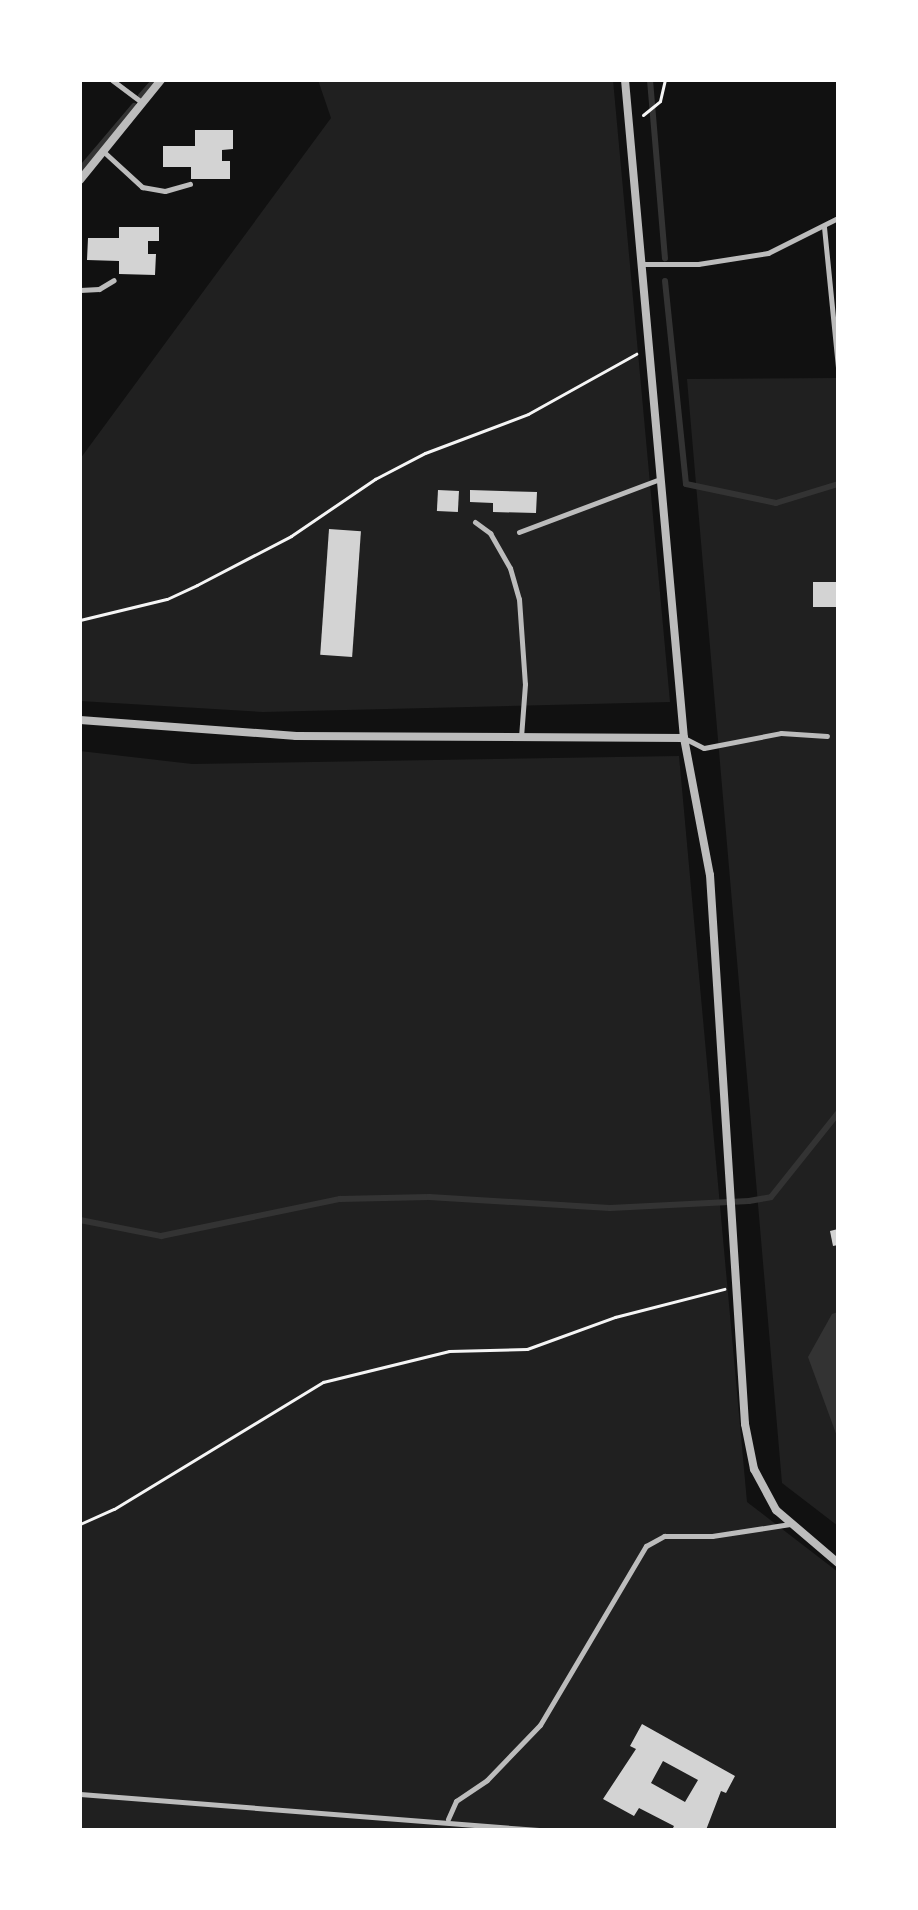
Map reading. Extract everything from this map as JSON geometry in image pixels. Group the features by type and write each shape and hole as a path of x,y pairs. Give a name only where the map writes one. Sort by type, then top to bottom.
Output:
{"street":[{"path":"80,180 161,80"},
{"path":"625,80 657,480 684,738 710,875 739,1285 745,1424 754,1469 776,1510 838,1563"},
{"path":"80,720 296,736 684,738"}],"lane":[{"path":"112,80 143,103"},
{"path":"103,151 142,187 165,191 190,184"},
{"path":"642,264 758,255 838,218"},
{"path":"824,227 838,367"},
{"path":"80,290 99,289 114,280"},
{"path":"519,532 657,480"},
{"path":"475,522 490,533 503,556 519,599 525,684 521,737"},
{"path":"684,738 704,748 781,733 827,736"},
{"path":"448,1819 456,1801 487,1780 540,1725 646,1546 664,1536 712,1536 790,1524"},
{"path":"80,1794 448,1819 539,1830"}],"path":[{"path":"631,125 660,101 665,80"},
{"path":"80,620 167,599 197,585 291,536 375,479 425,453 528,414 648,347"},
{"path":"80,1524 114,1509 323,1382 449,1351 527,1349 615,1317 739,1285"}],"shaded area":[{"path":"318,80 613,80 670,702 263,712 80,701 80,459 331,118"},
{"path":"838,378 838,1526 782,1483 687,379"},
{"path":"80,751 192,764 679,756 747,1502 838,1572 838,1830 80,1830"},
{"path":"838,1312 838,1439 808,1357 832,1314"}],"building":[{"path":"195,130 233,130 233,149 222,150 222,161 230,161 230,179 191,179 191,167 163,167 163,146 195,146"},
{"path":"119,227 159,227 159,241 148,241 148,254 156,254 155,275 119,274 119,261 87,260 88,238 119,238"},
{"path":"438,490 459,491 458,512 437,511"},
{"path":"470,490 537,492 536,513 493,512 493,503 470,502"},
{"path":"329,529 361,531 352,657 320,655"},
{"path":"813,582 838,582 838,607 813,607"},
{"path":"838,1229 838,1245 833,1246 830,1231"},
{"path":"642,1724 735,1776 726,1793 721,1791 706,1830 672,1830 674,1826 639,1808 634,1816 603,1799 636,1749 630,1746","holes":["663,1761 698,1780 685,1802 651,1783"]}],"waterway":[{"path":"141,96 155,80"},
{"path":"650,80 665,258"},
{"path":"80,170 134,106"},
{"path":"665,281 686,484 776,503 838,484"},
{"path":"80,1220 161,1236 340,1199 429,1197 610,1208 749,1201 771,1197 838,1113"}]}
